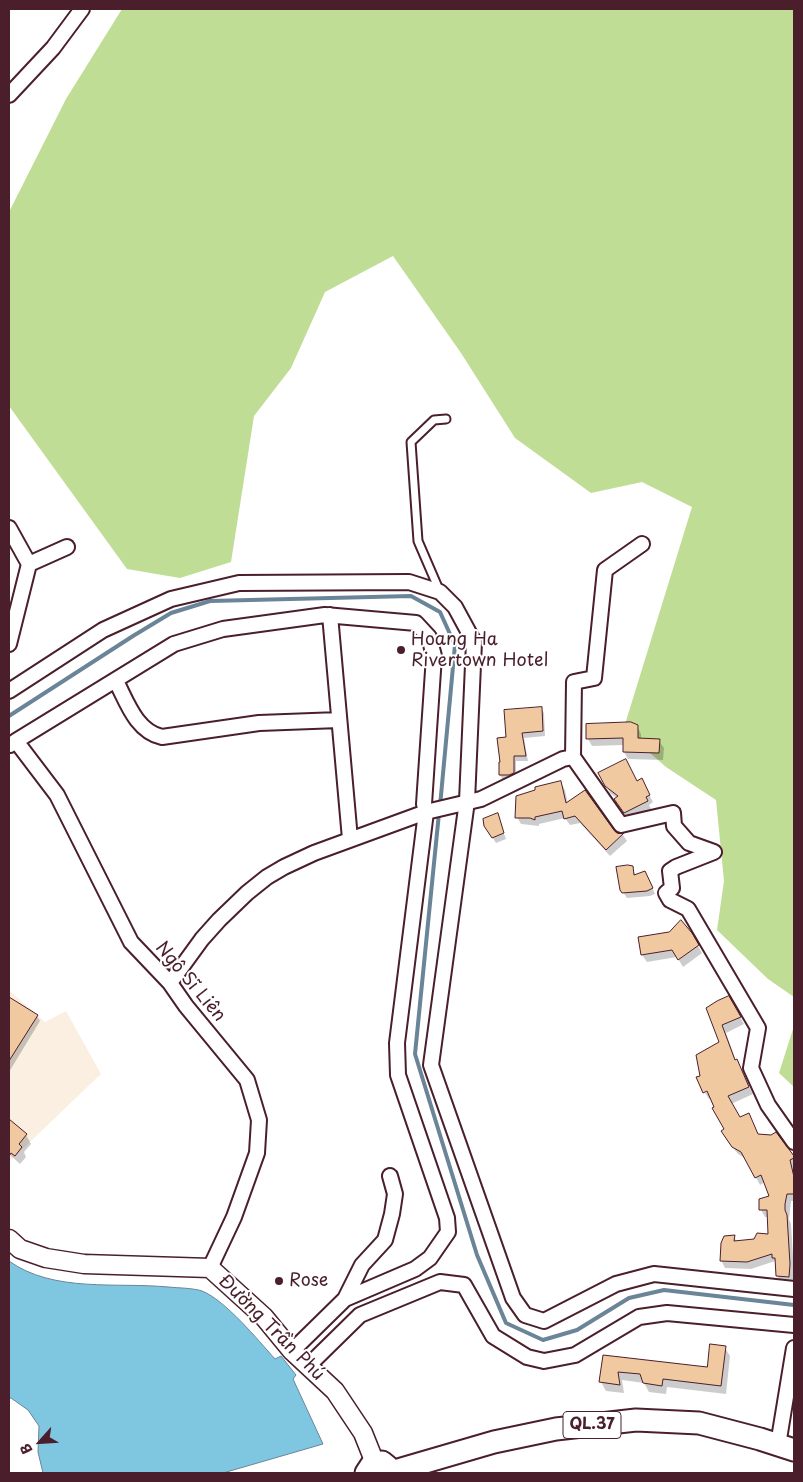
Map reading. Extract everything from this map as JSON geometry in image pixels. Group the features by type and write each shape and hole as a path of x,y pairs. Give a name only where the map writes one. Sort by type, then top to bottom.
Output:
{"main road":[{"name":"QL.37","path":"381,1470 556,1429 636,1420 699,1423 786,1447"}],"street":[{"path":"9,95 53,48 82,9"},
{"path":"9,528 29,564 9,644"},
{"path":"642,544 605,570 594,678 574,682 573,758 621,825 674,813 674,826 688,842 714,852 670,871 672,888 666,893 670,900 688,909 758,1028 751,1068 768,1104 794,1142"},
{"path":"29,564 68,547"},
{"path":"9,691 103,630 171,599 239,583 409,582 440,592 455,608 474,642 463,802 431,1065 513,1298 525,1314 544,1321 616,1284 654,1274 794,1289"},
{"path":"330,616 350,839"},
{"path":"12,744 174,644 223,629 330,616 416,623 429,637 434,656 424,804 428,812 397,1043 398,1075 448,1218 448,1232 430,1258 416,1269 345,1299"},
{"path":"116,681 142,726 152,735 162,737 259,723 339,720"},
{"name":"Ngô Sĩ Liên","path":"12,744 57,795 131,942 170,983 186,1006 246,1080 259,1120 257,1153 234,1217 210,1268"},
{"path":"170,983 202,939 247,893 267,877 284,867 350,839 428,812 481,799 563,759 573,758"},
{"path":"292,1351 345,1299 362,1265 386,1240 395,1194 390,1176"},
{"name":"Đường Trần Phú","path":"9,1239 20,1249 46,1258 84,1264 210,1268 264,1317 292,1351 334,1391 363,1433 381,1470"},
{"path":"308,1366 360,1315 440,1282 464,1285 493,1336 527,1357 544,1361 575,1355 639,1317 667,1313 794,1325"},
{"path":"786,1447 794,1348"}],"lane":[{"path":"440,592 418,541 411,442 434,420 446,419"}],"shaded area":[{"path":"9,990 45,1022 66,1011 101,1074 9,1162"}],"green space":[{"path":"122,9 794,9 794,997 768,979 717,930 724,881 716,800 666,767 650,753 622,734 692,507 642,482 591,493 515,438 461,353 393,256 325,292 291,368 254,416 231,562 180,578 127,569 9,406 9,212 66,99"},
{"path":"794,1026 794,1087 779,1073"}],"water":[{"path":"9,1261 26,1271 45,1278 65,1282 186,1288 202,1291 211,1296 231,1311 275,1359 281,1356 296,1375 293,1379 323,1444 223,1473 43,1473 38,1452 39,1426 28,1410 9,1398"}],"building":[{"path":"542,707 543,731 522,733 526,756 514,756 514,773 499,775 500,762 497,738 506,737 504,710"},
{"path":"631,722 638,725 638,738 660,739 659,753 623,752 623,738 586,739 586,724"},
{"path":"626,759 637,781 642,778 650,795 646,797 648,801 624,813 614,799 618,796 605,786 598,773"},
{"path":"561,781 566,803 585,790 614,830 618,833 624,833 606,850 575,816 564,819 562,811 535,817 535,820 515,818 516,796 535,790 535,787"},
{"path":"498,813 504,833 492,838 484,826 483,819"},
{"path":"633,866 634,875 645,871 653,888 647,891 622,893 616,867"},
{"path":"681,920 699,945 678,960 672,950 641,955 638,937 669,932"},
{"path":"729,996 741,1017 722,1025 735,1060 737,1059 749,1087 728,1096 740,1117 749,1113 758,1134 771,1135 776,1132 794,1156 790,1160 794,1177 794,1194 787,1194 785,1204 790,1264 789,1277 776,1276 775,1258 772,1258 772,1254 747,1262 720,1261 721,1243 724,1236 735,1235 734,1241 754,1239 757,1233 768,1234 767,1210 759,1210 759,1199 769,1196 761,1175 755,1178 741,1152 732,1147 721,1131 724,1129 712,1108 714,1107 707,1091 703,1093 696,1077 700,1076 696,1055 719,1042 706,1008"},
{"path":"9,997 38,1015 9,1061"},
{"path":"9,1119 27,1134 19,1144 22,1147 15,1156 11,1153 9,1156"},
{"path":"710,1344 726,1346 721,1386 663,1379 662,1386 643,1383 640,1374 618,1372 620,1385 599,1382 603,1355 707,1367"}],"waterway":[{"path":"9,716 171,613 210,601 411,596 440,612 455,645 440,806"},
{"path":"439,813 415,1054 477,1255 506,1323 543,1340 577,1330 629,1298 664,1290 794,1305"}],"place":[{"name":"Hoang Ha Rivertown Hotel","path":"401,650"},
{"name":"Rose","path":"279,1281"}]}
